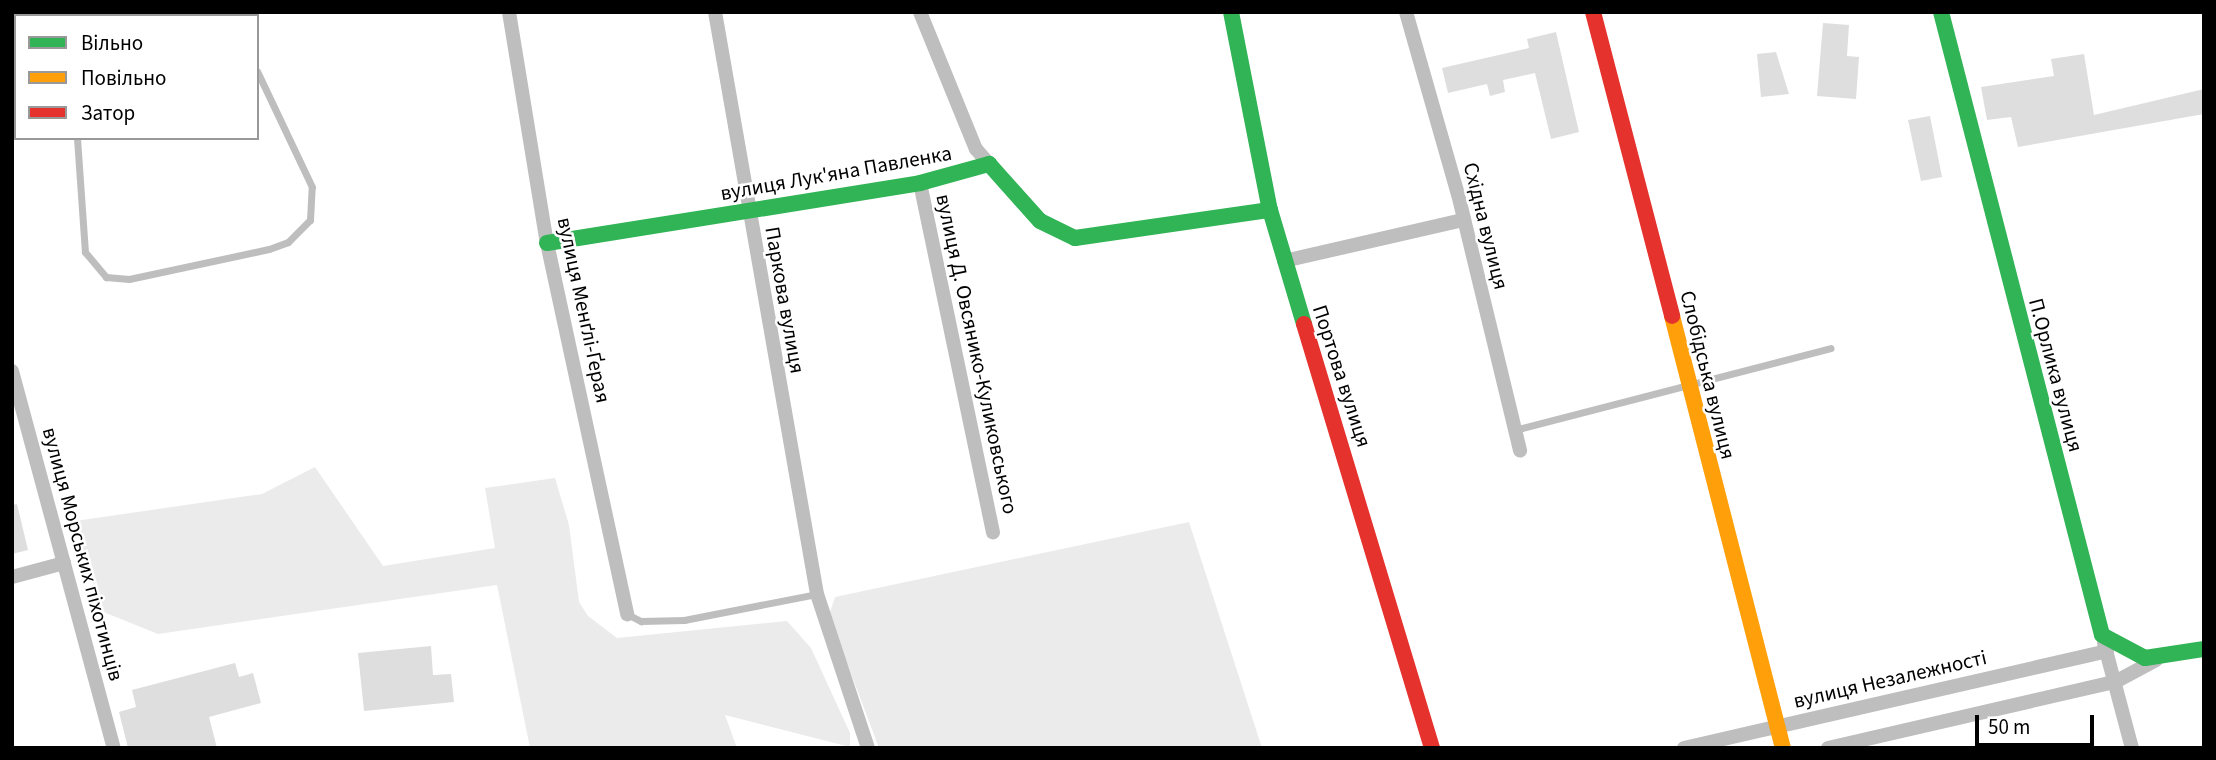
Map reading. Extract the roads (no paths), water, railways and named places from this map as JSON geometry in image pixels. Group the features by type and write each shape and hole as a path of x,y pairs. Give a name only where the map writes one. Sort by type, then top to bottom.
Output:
{"street":[{"name":"вулиця Менґлі-Ґерая","path":"509,12 547,243 627,614"},
{"name":"Паркова вулиця","path":"715,12 817,594 868,748"},
{"path":"920,12 971,138 989,164 1040,221 1075,238 1270,211"},
{"name":"Портова вулиця","path":"1231,12 1270,211 1432,748"},
{"name":"Східна вулиця","path":"1406,12 1463,220 1520,451"},
{"name":"Слобідська вулиця","path":"1593,12 1783,748"},
{"name":"П.Орлика вулиця","path":"1941,12 2132,748"},
{"name":"вулиця Лук'яна Павленка","path":"547,243 920,183 989,164"},
{"name":"вулиця Д. Овсянико-Куликовського","path":"920,183 993,533"},
{"path":"1284,261 1463,220"},
{"name":"вулиця Морських піхотинців","path":"12,371 114,748"},
{"path":"12,577 64,563"},
{"path":"2104,643 2124,652 2162,658"},
{"name":"вулиця Незалежності","path":"1684,748 2104,643"},
{"path":"1828,748 2115,682 2162,658 2204,649"}],"lane":[{"path":"12,14 34,12"},
{"path":"131,12 149,13"},
{"path":"77,140 85,252 106,277 129,278 278,246 310,220 312,187 259,75"},
{"path":"1514,430 1689,388 1831,348"},
{"path":"627,614 641,621 684,620 817,594"}]}
